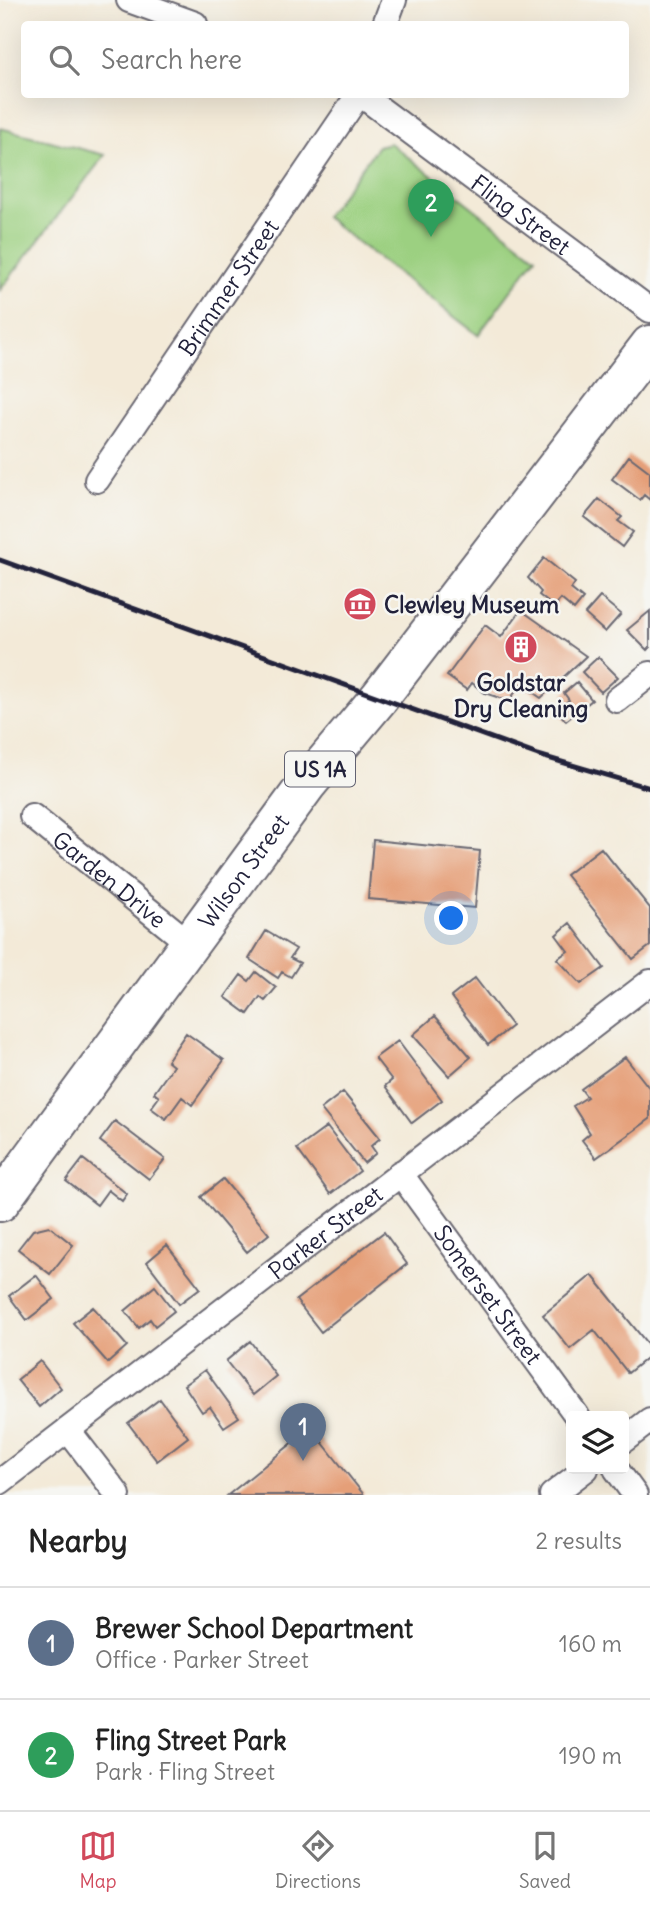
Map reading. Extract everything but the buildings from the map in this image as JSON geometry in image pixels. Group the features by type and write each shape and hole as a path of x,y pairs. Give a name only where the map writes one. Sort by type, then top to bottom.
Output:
{"main road":[{"name":"Wilson Street","path":"4,1190 307,784 379,698 650,345"}],"street":[{"path":"129,0 187,21"},
{"path":"386,21 394,0"},
{"name":"Brimmer Street","path":"97,480 357,98"},
{"name":"Fling Street","path":"365,98 650,310"},
{"path":"617,700 650,674"},
{"name":"Garden Drive","path":"32,816 188,943"},
{"name":"Parker Street","path":"0,1482 650,982"},
{"name":"Somerset Street","path":"400,1173 574,1411"},
{"path":"629,1436 650,1420"},
{"path":"68,1430 118,1495"},
{"path":"552,1495 579,1474"},
{"path":"620,1474 635,1495"}],"green space":[{"path":"0,128 105,155 0,290"},
{"path":"390,143 536,257 478,335 325,217 378,146"}],"railway":[{"path":"0,560 538,755 650,788"}],"place":[{"name":"Fling Street Park","path":"431,237"},
{"name":"Clewley Museum","path":"360,604"},
{"name":"Goldstar Dry Cleaning","path":"521,647"},
{"name":"Brewer School Department","path":"303,1461"}]}
